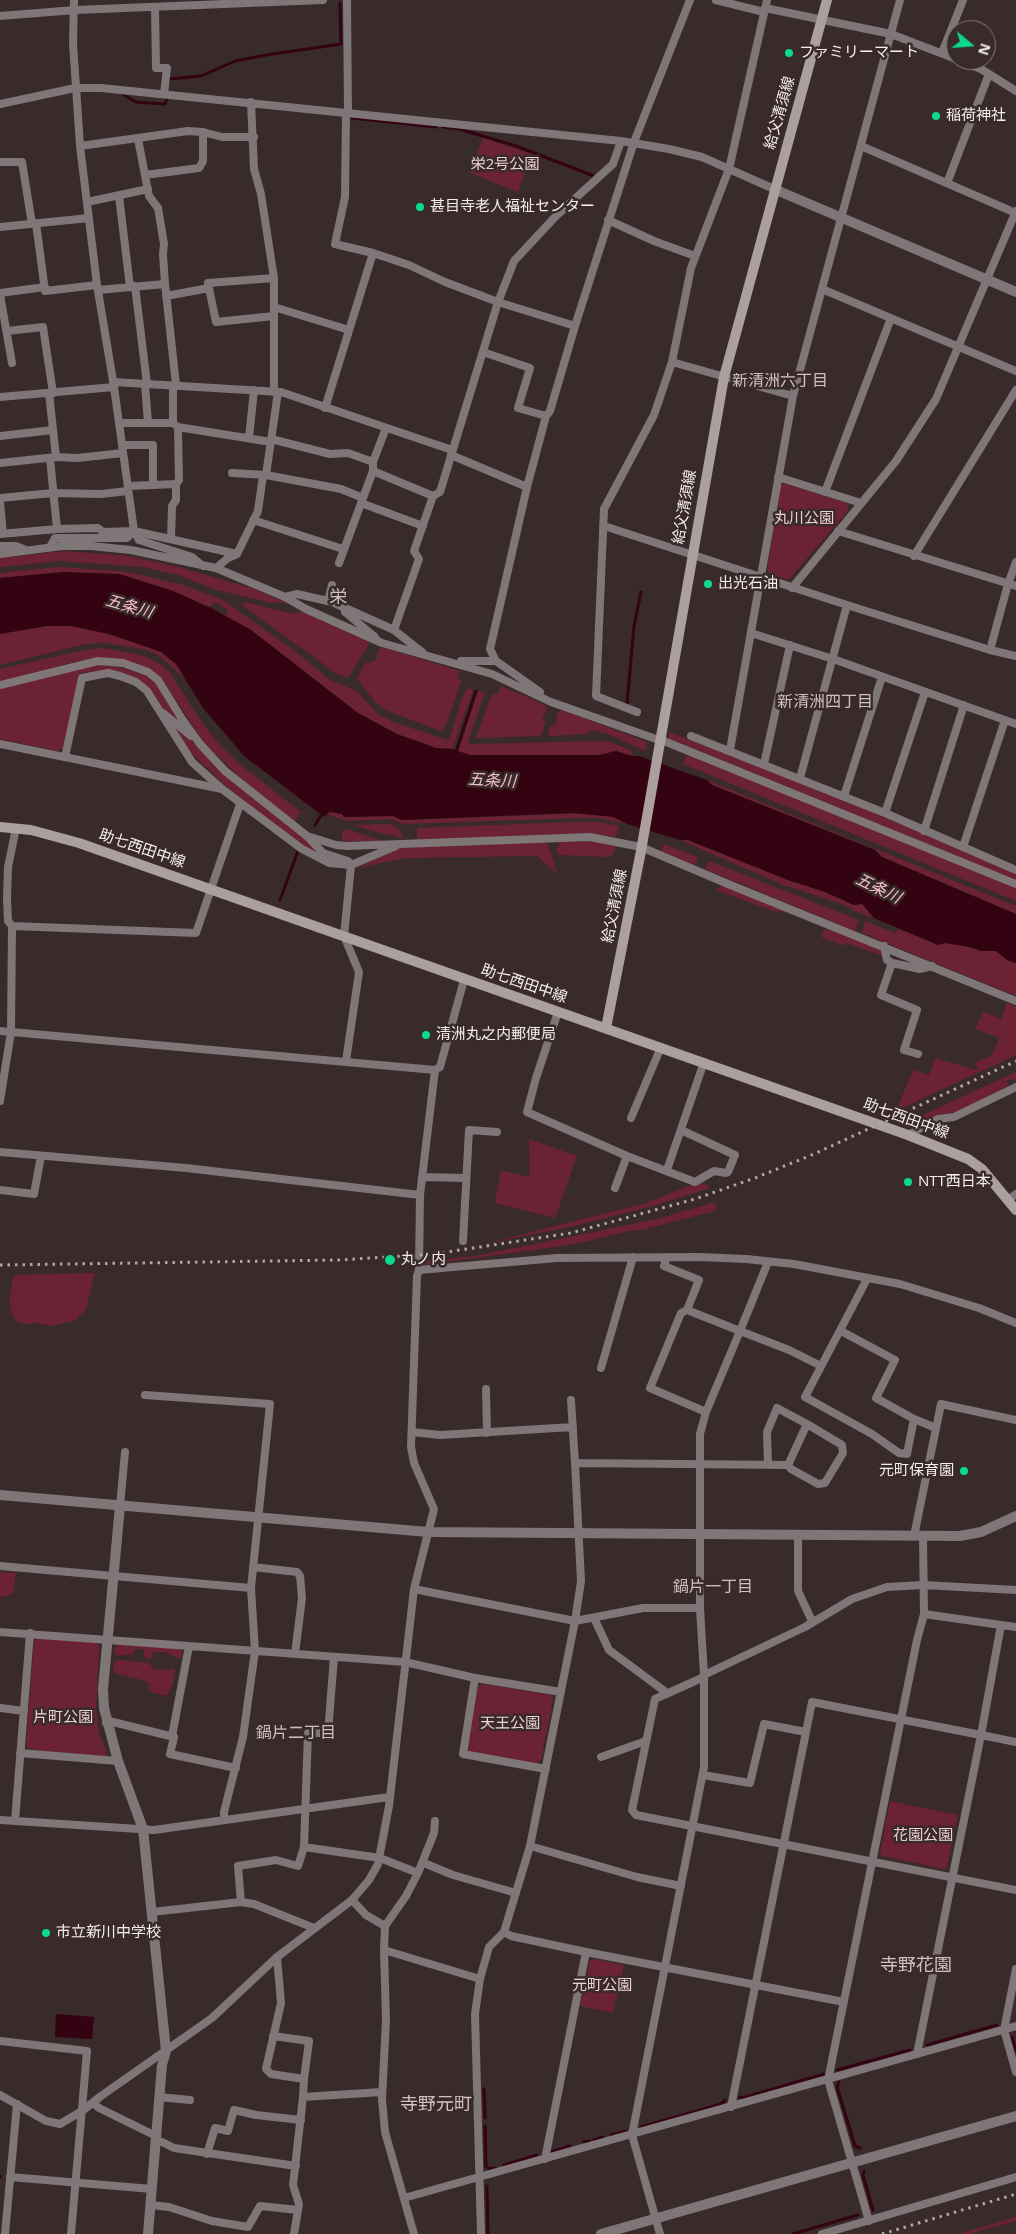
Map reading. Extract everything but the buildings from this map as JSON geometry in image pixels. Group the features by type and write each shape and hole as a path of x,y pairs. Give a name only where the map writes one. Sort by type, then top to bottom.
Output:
{"main road":[{"name":"給父清須線","path":"606,1028 642,844 724,377 774,189 828,0"},
{"name":"助七西田中線","path":"0,827 16,828 80,843 908,1135 968,1160 982,1169 1012,1197 1016,1210"}],"street":[{"path":"74,0 73,43 80,146 97,287 114,385 134,531 139,540 192,557 204,566"},
{"path":"0,16 75,10 155,8 170,4 323,0"},
{"path":"347,0 346,191 336,244 409,265 445,282 498,302 575,326"},
{"path":"551,702 496,662 490,649 527,487 546,416 550,411 608,220 634,142 690,0"},
{"path":"716,0 765,6 891,34 946,55"},
{"path":"730,750 793,396 900,0"},
{"path":"942,53 963,0"},
{"path":"637,712 596,696 604,509 654,415 672,362 691,268 729,168 765,6"},
{"path":"155,8 156,68 167,68 164,94"},
{"path":"980,70 1016,91"},
{"path":"947,183 989,74"},
{"path":"0,104 75,88 101,88 634,142 683,152 729,168 1016,292"},
{"path":"216,568 228,558 237,554 258,511 271,441 276,392 274,278 261,194 254,169 254,137 250,102"},
{"path":"80,146 188,131 203,132 222,137 254,137"},
{"path":"145,175 199,168 203,161 203,132"},
{"path":"138,139 149,196 158,208 164,244 163,254 174,384 179,480 176,484 176,500 172,506 171,540"},
{"path":"394,630 419,559 414,551 433,496 440,492 498,302 514,261 556,216 613,164 620,141"},
{"path":"792,588 896,461 936,399 1016,212 861,146"},
{"path":"0,162 22,162 45,291 165,284"},
{"path":"87,202 148,189"},
{"path":"119,196 146,384 148,423"},
{"path":"0,227 89,218"},
{"path":"608,220 654,241 695,256"},
{"path":"325,408 372,253"},
{"path":"274,278 208,283 216,322 274,316"},
{"path":"12,363 0,294 45,287"},
{"path":"166,296 209,288"},
{"path":"822,289 1016,371"},
{"path":"274,308 349,330"},
{"path":"825,492 891,318"},
{"path":"7,331 43,327 51,393 53,493 57,529"},
{"path":"483,352 530,368 518,408 546,416"},
{"path":"672,362 793,396"},
{"path":"0,397 114,385 146,384 174,384 276,392 386,428 451,452 527,487"},
{"path":"249,438 254,390"},
{"path":"914,556 1016,390"},
{"path":"119,423 175,425 271,441 330,454 348,452 373,462"},
{"path":"339,564 373,471 373,462 386,428"},
{"path":"0,436 53,430"},
{"path":"0,463 53,457 77,458 123,449 154,446 153,484"},
{"path":"373,471 433,496"},
{"path":"232,473 264,475 341,489 362,501 423,526"},
{"path":"778,477 861,503"},
{"path":"0,498 53,493 101,494 153,484 176,484"},
{"path":"0,502 2,534 57,529 98,528 103,532 111,533 134,531 237,554"},
{"path":"253,520 343,549"},
{"path":"604,526 792,588 990,650 1016,656"},
{"path":"50,547 55,538 127,538 134,531"},
{"path":"838,531 1016,586"},
{"path":"0,546 16,546 28,550"},
{"path":"0,554 50,547 91,546 131,550 216,568 285,597 306,609 382,643 492,674 551,702 659,741 1016,884"},
{"path":"990,650 1016,562"},
{"path":"328,600 332,585"},
{"path":"285,597 297,594 328,600 343,606 394,630 427,656"},
{"path":"800,778 848,605"},
{"path":"343,606 345,612 382,643"},
{"path":"751,633 833,659 1016,724"},
{"path":"764,764 790,645"},
{"path":"0,685 81,664 98,661 123,663 148,672 158,680 200,744"},
{"path":"454,662 496,662"},
{"path":"65,757 82,678 108,674 136,682 147,691 192,762 240,804 302,849 329,862 352,865 400,844"},
{"path":"844,796 882,677"},
{"path":"885,813 925,692"},
{"path":"924,831 964,705"},
{"path":"160,711 200,744 226,771 307,836 323,853 348,861 352,865"},
{"path":"963,847 1005,720"},
{"path":"691,736 844,796 1016,870"},
{"path":"0,744 222,789"},
{"path":"12,926 196,933 240,804"},
{"path":"0,1102 11,1032 12,926 8,921 4,898 16,828"},
{"path":"307,836 347,846 590,837 642,844 728,884 1016,1001"},
{"path":"346,1061 358,972 344,936 352,865"},
{"path":"884,946 887,960 892,963 920,969 932,966"},
{"path":"892,963 881,995 917,1010 904,1050 918,1054"},
{"path":"0,1031 435,1070 440,1067 464,980"},
{"path":"558,1012 526,1112 626,1156 695,1182 714,1171 726,1173 735,1155 680,1130"},
{"path":"631,1118 661,1047"},
{"path":"667,1170 704,1062"},
{"path":"0,2095 46,2121 60,2124 82,2111 212,2018 278,1957 352,1900 369,1880 380,1858 414,1588 434,1509 414,1463 411,1447 417,1276 419,1270 420,1195 435,1070"},
{"path":"908,1135 938,1118 954,1117 1016,1087"},
{"path":"464,1241 469,1130 497,1132"},
{"path":"0,1152 194,1169 420,1195"},
{"path":"0,1190 34,1194 41,1156"},
{"path":"615,1188 626,1156"},
{"path":"422,1177 466,1178"},
{"path":"602,1368 633,1257"},
{"path":"668,1257 664,1266 699,1280 687,1310 681,1313 650,1388 706,1412"},
{"path":"419,1270 557,1258 699,1257 768,1262 808,1266 918,1289 979,1308 1016,1324"},
{"path":"660,2234 632,2135 703,1775 704,1676 700,1608 700,1434 706,1412 768,1262"},
{"path":"867,1279 805,1397 872,1434 899,1453 907,1454 914,1419"},
{"path":"687,1310 788,1350 821,1366"},
{"path":"841,1331 895,1360 876,1398 914,1419 936,1428"},
{"path":"486,1390 487,1432"},
{"path":"145,1395 270,1404 251,1588 255,1651 243,1737 224,1812 224,1820"},
{"path":"482,2234 476,2014 480,1979 490,1947 504,1932 530,1846 575,1621 581,1581 571,1400"},
{"path":"869,2221 828,2080 917,1640 924,1614 919,1537 936,1428 941,1404 1016,1420"},
{"path":"575,1463 788,1465 791,1469 818,1484 825,1483 844,1453 842,1446 777,1408 767,1432 768,1464"},
{"path":"788,1465 807,1424"},
{"path":"412,1432 440,1435 573,1427"},
{"path":"126,1452 103,1689 106,1723 143,1829 166,2051 162,2065 148,2234"},
{"path":"0,1495 428,1532 579,1535 960,1536 981,1532 1016,1516"},
{"path":"798,1536 798,1591 812,1621"},
{"path":"0,1566 251,1588"},
{"path":"253,1568 296,1572 300,1576 302,1598 295,1654"},
{"path":"1016,1590 923,1585 886,1586 852,1599 812,1621 805,1627 655,1699 632,1810 636,1815 1016,1890"},
{"path":"414,1588 575,1621 643,1608 700,1608"},
{"path":"924,1614 1016,1627"},
{"path":"594,1618 609,1650 667,1693"},
{"path":"917,2054 981,1735 1001,1625"},
{"path":"0,1632 405,1662 475,1678 561,1692"},
{"path":"15,1821 30,1633"},
{"path":"189,1646 170,1754 236,1768"},
{"path":"241,1902 238,1866 276,1860 298,1866 304,1847 308,1733 328,1733 334,1657"},
{"path":"475,1678 463,1754 546,1769"},
{"path":"730,2107 812,1702 1016,1742"},
{"path":"0,1708 24,1711"},
{"path":"106,1723 113,1722 172,1736"},
{"path":"703,1775 750,1783 764,1724 806,1732"},
{"path":"601,1757 646,1741"},
{"path":"20,1753 118,1761"},
{"path":"0,1820 154,1830 389,1797"},
{"path":"414,2234 384,2132 382,2092 386,2020 385,1926 406,1896 424,1862 434,1833 435,1821"},
{"path":"530,1846 637,1877 681,1886"},
{"path":"304,1847 380,1858 418,1873"},
{"path":"424,1862 453,1875 516,1893"},
{"path":"352,1900 366,1915 385,1926"},
{"path":"152,1912 241,1902 254,1904 314,1928"},
{"path":"504,1932 511,1936 586,1952 844,2002"},
{"path":"384,1950 480,1979"},
{"path":"545,2159 586,1952"},
{"path":"278,1957 281,2003 266,2069 271,2074 304,2078"},
{"path":"1016,1969 1004,2030 1016,2072"},
{"path":"404,2198 1016,2026"},
{"path":"273,2036 309,2041 294,2185 299,2204 294,2234"},
{"path":"0,2041 87,2051 71,2234"},
{"path":"303,2097 382,2092"},
{"path":"160,2097 190,2100"},
{"path":"93,2103 174,2148 296,2166"},
{"path":"4,2234 17,2104"},
{"path":"207,2154 215,2128 228,2131 234,2110 256,2115 301,2120"},
{"path":"601,2234 1016,2116"},
{"path":"10,2177 152,2189"},
{"path":"822,2234 1016,2177"},
{"path":"151,2205 169,2207 212,2220 248,2227 260,2206 298,2210"}],"green space":[{"name":"栄2号公園","path":"483,138 532,154 518,192 470,173"},
{"name":"丸川公園","path":"786,484 846,503 849,510 789,579 769,573 767,570 781,485"},
{"path":"65,551 129,556 182,568 254,589 287,603 271,603 213,589 179,575 143,567 60,561 0,567 0,558"},
{"path":"60,567 129,572 183,585 221,599 294,650 330,680 357,691 379,715 399,724 447,740 450,738 462,698 467,689 473,690 452,749 436,748 397,734 358,713 251,630 225,616 228,610 215,602 209,607 173,591 119,574 63,572 0,578 0,573"},
{"path":"245,602 289,613 303,612 370,642 348,678 337,674 242,605"},
{"path":"47,626 71,626 109,634 146,646 161,652 176,664 188,681 158,655 143,649 105,643 86,644 0,665 0,634"},
{"path":"381,647 460,671 458,679 462,680 444,729 440,731 386,710 376,703 362,685 357,678 366,662 370,663 377,659 377,654"},
{"path":"103,648 141,655 162,665 170,673 198,717 218,743 238,763 301,812 295,821 256,792 205,744 162,679 150,669 100,658 82,660 0,682 0,669 84,650"},
{"path":"101,665 122,668 146,676 156,683 185,730 165,712 155,695 142,682 121,672 107,670 80,673 63,748 58,751 0,739 0,689 80,667"},
{"path":"501,686 545,705 547,710 542,718 545,722 542,734 539,736 476,738 492,694 497,695"},
{"path":"478,691 485,693 468,741 470,744 607,741 631,750 632,756 616,751 599,755 470,755 458,751"},
{"path":"562,710 647,742 645,751 608,734 591,730 588,734 548,735 550,726 556,725 557,713"},
{"path":"167,721 199,747 220,772 310,841 319,854 292,839 228,788 184,746"},
{"path":"669,732 818,789 1016,874 1016,880 668,738"},
{"path":"687,753 903,839 1016,888 1016,901 683,764"},
{"path":"707,780 1016,906 1016,914 882,857 875,849 712,785"},
{"path":"330,812 342,814 345,817 393,816 402,820 591,813 613,817 627,824 598,818 575,818 402,824 392,819 346,821 327,814"},
{"path":"599,822 619,826 616,837 587,833 417,841 417,828"},
{"path":"391,824 401,830 402,839 353,825"},
{"path":"346,829 383,841 342,841 342,831"},
{"path":"680,840 688,840 788,880 825,892 854,905 862,904 874,918 839,903 781,884"},
{"path":"563,841 604,842 617,847 610,857 558,855 556,851 559,844"},
{"path":"547,842 558,875 537,856 405,858 357,868 399,848"},
{"path":"664,844 698,857 695,865 661,851"},
{"path":"709,861 859,920 855,931 705,869"},
{"path":"723,885 786,912 773,911 716,890"},
{"path":"865,921 895,933 899,929 938,945 945,943 970,947 981,951 996,951 1007,960 1016,963 1016,996 862,933"},
{"path":"827,926 879,947 883,956 846,943 844,946 821,937"},
{"path":"1007,1003 1016,1007 1016,1055 896,1111 913,1070 929,1075 935,1058 976,1070 980,1068 975,1066 977,1061 980,1062 982,1058 985,1059 992,1055 999,1038 975,1029 983,1012 1001,1019"},
{"path":"1016,1072 1016,1081 1011,1079 1006,1081 1009,1085 960,1112 940,1114 911,1126 903,1124"},
{"path":"529,1139 577,1156 555,1218 495,1203 501,1170 528,1177 530,1172"},
{"path":"704,1183 710,1188 657,1205 574,1226 480,1245 646,1203 691,1185"},
{"path":"715,1202 717,1207 715,1211 642,1230 629,1231 576,1244 425,1265 421,1262 481,1255 657,1219"},
{"path":"95,1273 86,1309 76,1320 53,1326 34,1323 25,1324 16,1321 13,1317 9,1301 14,1275"},
{"path":"0,1572 16,1573 13,1594 0,1597"},
{"name":"片町公園","path":"38,1638 96,1642 99,1647 96,1709 99,1732 107,1754 105,1757 29,1749 26,1745 34,1641"},
{"path":"120,1644 180,1649 182,1657 178,1659 166,1652 154,1652 150,1659 145,1658 144,1649 135,1649 133,1654 118,1656 115,1654 114,1648"},
{"path":"115,1661 149,1663 153,1669 167,1670 173,1668 175,1670 173,1684 168,1694 166,1696 148,1691 149,1683 146,1681 114,1673 113,1665"},
{"name":"天王公園","path":"482,1684 551,1695 553,1700 541,1760 537,1764 469,1752 467,1748 478,1687"},
{"name":"花園公園","path":"890,1801 958,1815 947,1867 944,1869 882,1856 880,1853"},
{"name":"元町公園","path":"594,1959 624,1965 613,2013 580,2006 590,1961"},
{"path":"1016,2217 1016,2221 969,2234 959,2234"}],"water":[{"name":"五条川","path":"63,572 119,574 173,591 213,609 251,630 358,713 397,734 436,748 452,749 470,755 599,755 616,751 639,756 707,780 712,785 875,850 882,857 1016,914 1016,963 1007,960 996,951 981,951 970,947 945,943 938,945 874,918 862,904 854,905 825,892 788,880 688,840 680,840 627,824 613,817 573,813 402,820 393,816 344,817 342,814 330,812 324,817 244,756 203,708 176,664 161,652 109,634 71,626 46,626 0,634 0,578"},
{"path":"56,2014 94,2017 92,2039 55,2037"}],"waterway":[{"path":"168,82 169,79 201,76 235,61 341,44 340,3"},
{"path":"124,95 136,102 165,104 167,99"},
{"path":"352,118 436,127"},
{"path":"443,127 459,129 516,146 594,176"},
{"path":"627,704 634,626 641,592"},
{"path":"456,752 476,691"},
{"path":"315,825 323,812"},
{"path":"280,900 298,851"},
{"path":"927,2045 997,2025"},
{"path":"1012,2037 1016,2050"},
{"path":"837,2070 910,2050"},
{"path":"740,2097 824,2074"},
{"path":"839,2082 837,2087 855,2146 860,2148"},
{"path":"484,2089 485,2118"},
{"path":"641,2127 721,2104 725,2100"},
{"path":"485,2126 486,2166 489,2169 495,2168"},
{"path":"611,2135 626,2131"},
{"path":"594,2140 603,2137"},
{"path":"584,2142 590,2141"},
{"path":"551,2152 570,2146"},
{"path":"504,2165 537,2155"},
{"path":"864,2171 863,2175 873,2210"},
{"path":"487,2186 488,2234"},
{"path":"793,2234 858,2215"}],"railway":[{"path":"0,1265 340,1260 434,1254 571,1233 695,1199 755,1178 814,1154 1016,1061"},
{"path":"882,2234 1016,2194"}],"place":[{"name":"ファミリーマート","path":"789,53"},
{"name":"稲荷神社","path":"936,116"},
{"name":"甚目寺老人福祉センター","path":"420,207"},
{"name":"出光石油","path":"708,584"},
{"name":"清洲丸之内郵便局","path":"426,1035"},
{"name":"NTT西日本","path":"908,1182"},
{"name":"丸ノ内","path":"390,1260"},
{"name":"元町保育園","path":"964,1471"},
{"name":"市立新川中学校","path":"46,1933"}],"district":[{"name":"新清洲六丁目","path":"780,381"},
{"name":"栄","path":"338,598"},
{"name":"新清洲四丁目","path":"825,702"},
{"name":"鍋片一丁目","path":"713,1587"},
{"name":"鍋片二丁目","path":"296,1733"},
{"name":"寺野花園","path":"916,1966"},
{"name":"寺野元町","path":"436,2105"}]}
